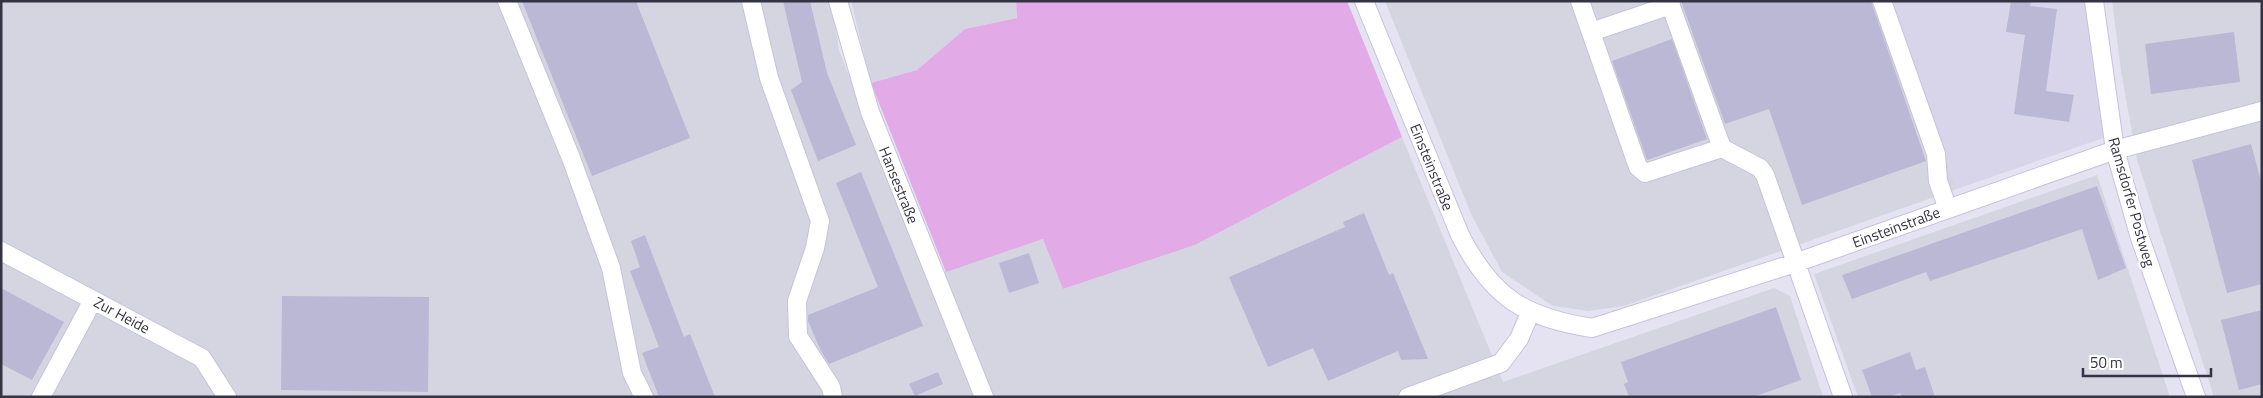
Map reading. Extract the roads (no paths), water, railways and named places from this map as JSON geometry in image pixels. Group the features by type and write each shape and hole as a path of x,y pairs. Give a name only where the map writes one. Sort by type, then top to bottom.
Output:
{"street":[{"path":"507,1 571,158 611,268 632,372 644,397"},
{"path":"751,1 769,78 820,221 815,248 797,301 798,336 831,387 833,397"},
{"name":"Hansestraße","path":"838,1 870,112 984,397"},
{"name":"Einsteinstraße","path":"1364,1 1460,235 1475,265 1500,291 1530,313 1560,322 1592,328 1795,263 2115,150 2262,111"},
{"path":"1580,1 1641,172 1651,173 1722,148"},
{"path":"1882,1 1936,154 1938,180 1948,209"},
{"name":"Ramsdorfer Postweg","path":"2094,1 2115,150 2140,238 2196,397"},
{"path":"1591,32 1670,3 1722,148 1760,168 1765,175 1843,397"},
{"name":"Zur Heide","path":"1,251 202,358 227,397"},
{"path":"41,397 93,300"},
{"path":"1408,397 1501,363 1519,339 1530,313"}]}
